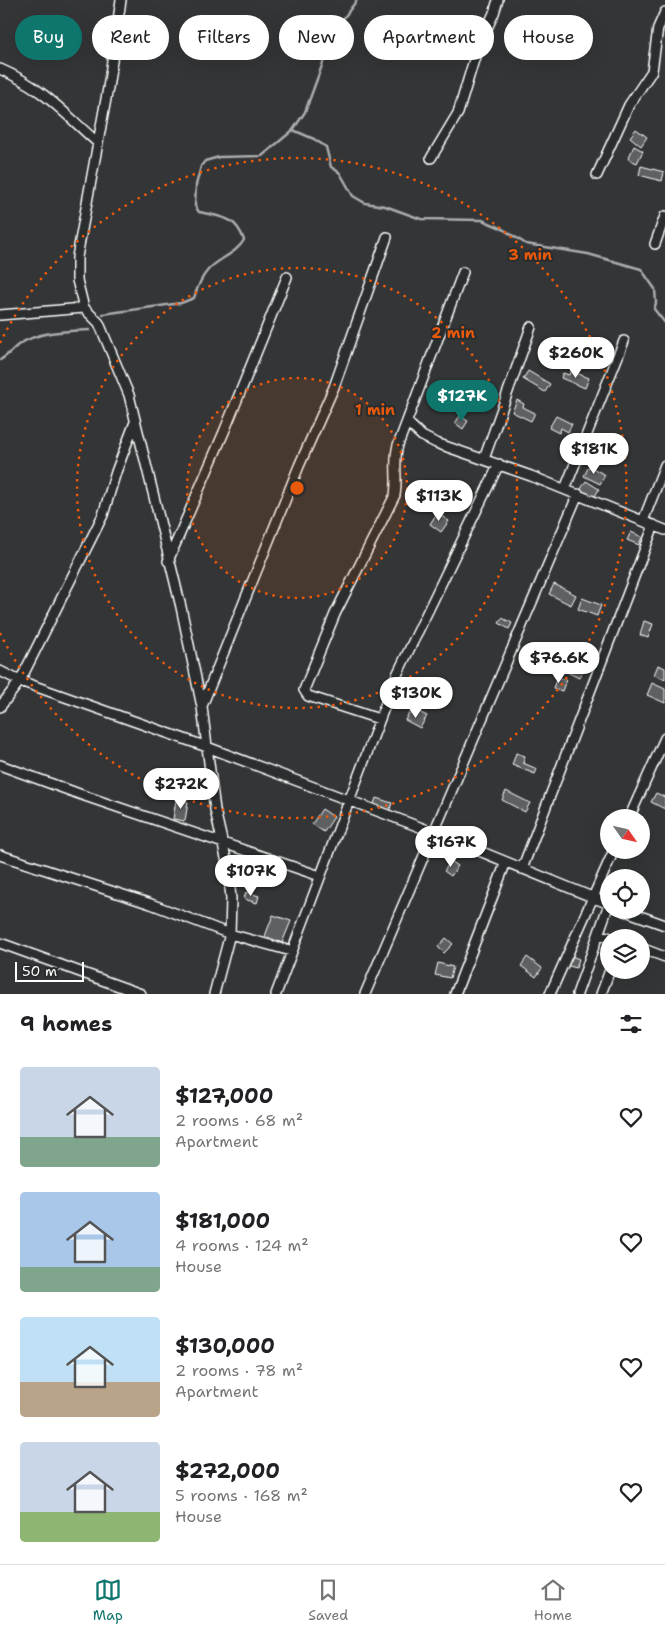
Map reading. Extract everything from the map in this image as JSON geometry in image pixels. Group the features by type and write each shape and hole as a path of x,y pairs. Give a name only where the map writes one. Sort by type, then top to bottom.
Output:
{"street":[{"path":"121,0 77,257 76,280 84,308 98,323 121,372 181,606 202,707 215,810 231,899 230,934 214,994"},
{"path":"431,158 458,114 477,50 498,0"},
{"path":"597,175 629,105 652,70 654,45 661,19 665,12"},
{"path":"0,69 25,80 40,90 98,143"},
{"path":"655,244 665,216"},
{"path":"202,707 281,509 337,380 387,237"},
{"path":"379,719 308,696 304,690 335,614 395,495 397,482 395,455 463,272"},
{"path":"168,561 224,432 287,277"},
{"path":"0,315 84,308"},
{"path":"484,459 531,327"},
{"path":"565,489 624,341"},
{"path":"0,706 20,681 103,515 116,472 135,422"},
{"path":"408,423 430,440 565,489 665,530"},
{"path":"276,994 394,680 499,464"},
{"path":"643,521 665,465"},
{"path":"365,994 578,494"},
{"path":"522,869 654,525"},
{"path":"0,671 20,681 433,832 600,901"},
{"path":"634,809 661,757 665,738"},
{"path":"0,765 320,876"},
{"path":"0,855 151,904 230,934 291,951"},
{"path":"550,994 610,859"},
{"path":"456,994 506,862"},
{"path":"577,994 604,919"},
{"path":"648,919 665,925"},
{"path":"0,943 141,994"},
{"path":"650,951 665,957"},
{"path":"600,994 606,979"}],"building":[{"path":"636,129 647,137 641,146 630,137"},
{"path":"634,146 643,151 637,163 628,159"},
{"path":"641,166 664,172 662,181 639,175"},
{"path":"528,371 550,384 545,392 523,379"},
{"path":"571,371 589,378 585,388 561,378 563,373 569,375"},
{"path":"479,386 494,392 490,402 474,396"},
{"path":"517,400 524,404 523,407 535,413 531,421 512,412"},
{"path":"460,416 468,421 463,429 455,423"},
{"path":"556,416 572,424 568,432 561,428 559,433 549,428"},
{"path":"589,466 605,475 600,484 584,476"},
{"path":"586,481 599,489 593,500 579,492"},
{"path":"437,513 449,521 441,532 430,524"},
{"path":"631,532 642,537 639,545 627,540"},
{"path":"554,584 576,595 571,605 549,594"},
{"path":"582,598 601,605 597,616 578,609"},
{"path":"502,618 512,623 509,629 499,623"},
{"path":"644,621 653,624 648,638 640,635"},
{"path":"564,658 584,668 579,678 559,668"},
{"path":"658,665 665,668 665,679 654,675"},
{"path":"557,677 566,680 562,691 553,688"},
{"path":"652,683 665,689 665,703 647,695"},
{"path":"417,711 427,716 420,728 405,720 409,713 414,716"},
{"path":"516,753 525,756 523,763 537,769 535,774 512,765"},
{"path":"506,791 530,803 525,812 502,800"},
{"path":"656,793 665,797 665,809 651,802"},
{"path":"376,798 392,803 389,812 373,807"},
{"path":"176,800 188,802 185,821 173,819"},
{"path":"322,809 334,817 324,832 312,824"},
{"path":"451,861 458,866 451,876 444,871"},
{"path":"246,892 259,896 257,903 244,899"},
{"path":"273,915 291,921 282,943 265,936"},
{"path":"446,938 453,944 444,953 438,947"},
{"path":"569,955 579,959 576,968 566,965"},
{"path":"527,957 542,968 536,977 521,966"},
{"path":"438,963 453,967 450,978 435,975"}],"waterway":[{"path":"103,314 181,303 194,298 203,276 208,270 241,245 244,240 237,226 227,219 199,212 195,206 196,185 201,166 205,161 219,157 262,156 293,130 305,112 335,30 357,0"},
{"path":"293,130 314,139 326,147 331,167 340,173 353,196 365,203 385,206 421,219 482,220 501,228 526,244 588,254 641,269 655,289 656,303 654,309 665,323"},
{"path":"0,360 26,340 44,334 90,330"}]}
